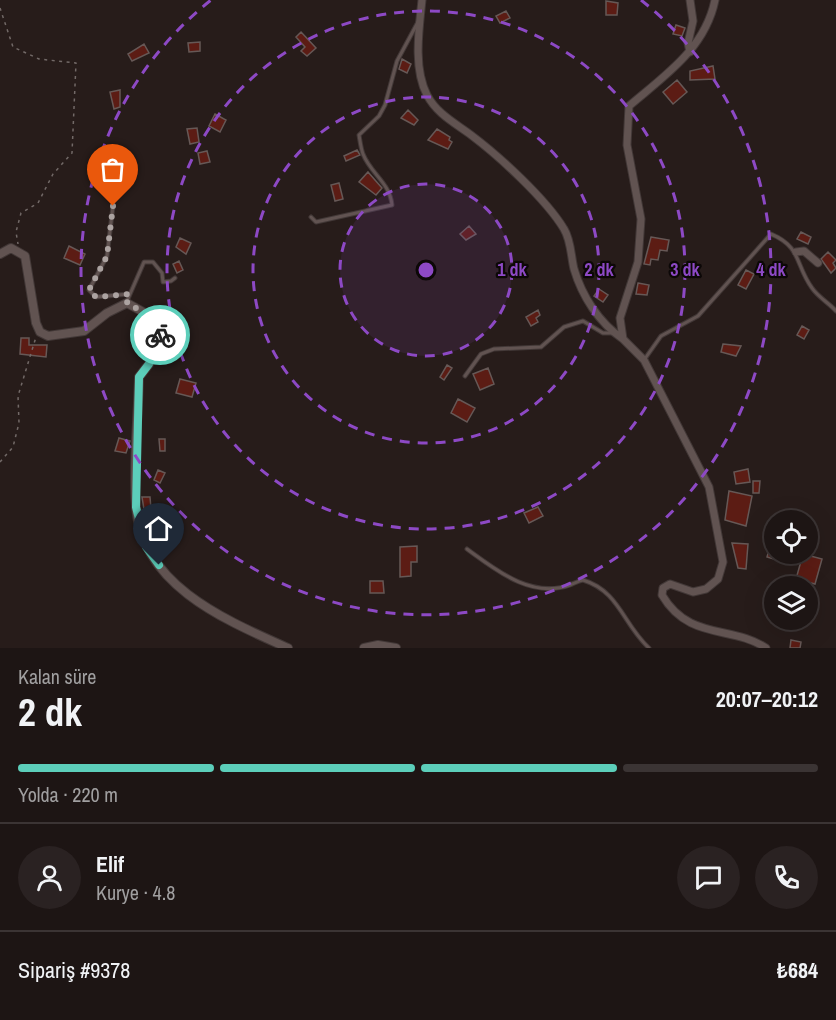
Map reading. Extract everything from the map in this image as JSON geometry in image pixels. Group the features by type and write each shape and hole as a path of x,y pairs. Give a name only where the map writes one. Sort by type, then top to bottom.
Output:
{"street":[{"path":"422,0 418,39 421,74 427,95 449,122 470,134 518,177 560,223 565,231 575,271 591,308 644,360 709,487 723,562 718,579 706,589 693,592 670,584 663,588 662,595 681,616 703,629 753,642 766,648"},
{"path":"690,0 693,21 688,43 690,52"},
{"path":"623,339 620,318 638,262 641,219 627,145 629,106 690,52 702,36 715,0"},
{"path":"0,254 11,248 25,256 33,308 40,332 48,336 84,331 128,299 154,318 160,333 149,364 139,377 136,507 146,547 173,583 226,620 288,648"},
{"path":"796,252 804,251 818,263"},
{"path":"364,648 378,645 396,648"}],"lane":[{"path":"311,217 315,222 392,206 391,196 381,178 363,155 358,135 379,116 385,105 397,61 420,18"},
{"path":"113,206 107,256 89,290 96,297 128,299 144,262 153,262 162,273 163,282 175,278"},
{"path":"644,360 661,336 698,316 771,234 784,239 796,252 812,288 836,311"},
{"path":"465,376 481,354 494,349 541,347 564,327 583,321 603,333 614,333"},
{"path":"467,549 513,582 547,587 570,585 583,580 604,588 640,639 649,648"}],"path":[{"path":"0,8 13,47 39,59 76,63 72,153 53,174 38,203 21,213 16,232 20,253"},
{"path":"0,462 13,447 19,423 18,396 40,332"}],"building":[{"path":"606,1 618,3 617,15 606,15"},
{"path":"506,11 510,18 500,23 496,16"},
{"path":"676,25 685,28 682,36 673,34"},
{"path":"301,32 316,48 307,56 301,51 305,47 296,37"},
{"path":"200,42 200,51 189,52 188,43"},
{"path":"144,44 149,53 132,61 128,54"},
{"path":"402,59 411,64 407,73 399,69"},
{"path":"713,66 715,79 690,80 690,71"},
{"path":"677,80 687,92 673,104 663,92"},
{"path":"120,90 120,107 114,109 110,92"},
{"path":"408,110 418,120 414,125 401,118"},
{"path":"215,114 226,120 220,132 209,126"},
{"path":"197,128 199,142 190,144 187,129"},
{"path":"437,129 450,137 449,140 452,142 448,149 428,140"},
{"path":"357,150 360,155 346,161 344,156"},
{"path":"207,151 210,162 200,164 198,153"},
{"path":"115,167 122,174 115,181 108,174"},
{"path":"368,172 382,188 376,195 359,182"},
{"path":"339,183 343,199 335,201 331,185"},
{"path":"469,226 476,234 466,240 460,234"},
{"path":"801,232 811,237 808,244 797,239"},
{"path":"651,237 669,240 667,251 660,250 658,260 651,259 650,265 644,264"},
{"path":"180,238 191,243 186,254 176,247"},
{"path":"69,246 85,254 80,265 64,258"},
{"path":"828,252 836,260 833,263 836,268 831,273 821,259"},
{"path":"179,261 183,270 177,273 173,264"},
{"path":"746,270 754,274 746,289 738,285"},
{"path":"638,283 649,285 647,295 636,294"},
{"path":"599,289 608,295 603,302 594,296"},
{"path":"538,310 540,315 536,318 538,322 531,326 526,317"},
{"path":"802,326 809,330 804,339 797,335"},
{"path":"21,338 29,338 29,345 47,345 46,357 20,354"},
{"path":"723,344 741,346 736,356 721,352"},
{"path":"447,365 452,368 444,380 440,377"},
{"path":"488,368 494,384 480,390 473,374"},
{"path":"180,379 196,383 192,397 176,393"},
{"path":"458,399 475,408 467,422 451,413"},
{"path":"119,438 130,441 126,453 115,451"},
{"path":"159,439 165,439 165,451 160,451"},
{"path":"748,469 750,482 736,484 734,472"},
{"path":"158,470 165,473 160,483 154,480"},
{"path":"753,481 760,481 759,493 753,493"},
{"path":"729,491 752,496 746,526 725,520"},
{"path":"142,497 150,497 152,521 146,522"},
{"path":"538,507 543,516 529,523 524,513"},
{"path":"732,543 748,544 746,569 738,568"},
{"path":"417,546 417,562 411,562 411,576 400,577 400,547"},
{"path":"818,558 822,559 817,576 797,576 800,564 818,564"},
{"path":"370,581 383,581 384,593 370,593"},
{"path":"791,640 801,642 800,648 790,648"}],"way so far":[{"path":"113,206 111,238 107,256 89,290 96,297 129,294 127,303 154,318 160,335"}],"route":[{"path":"159,565 146,547 136,507 139,377 149,364 160,335"}]}
